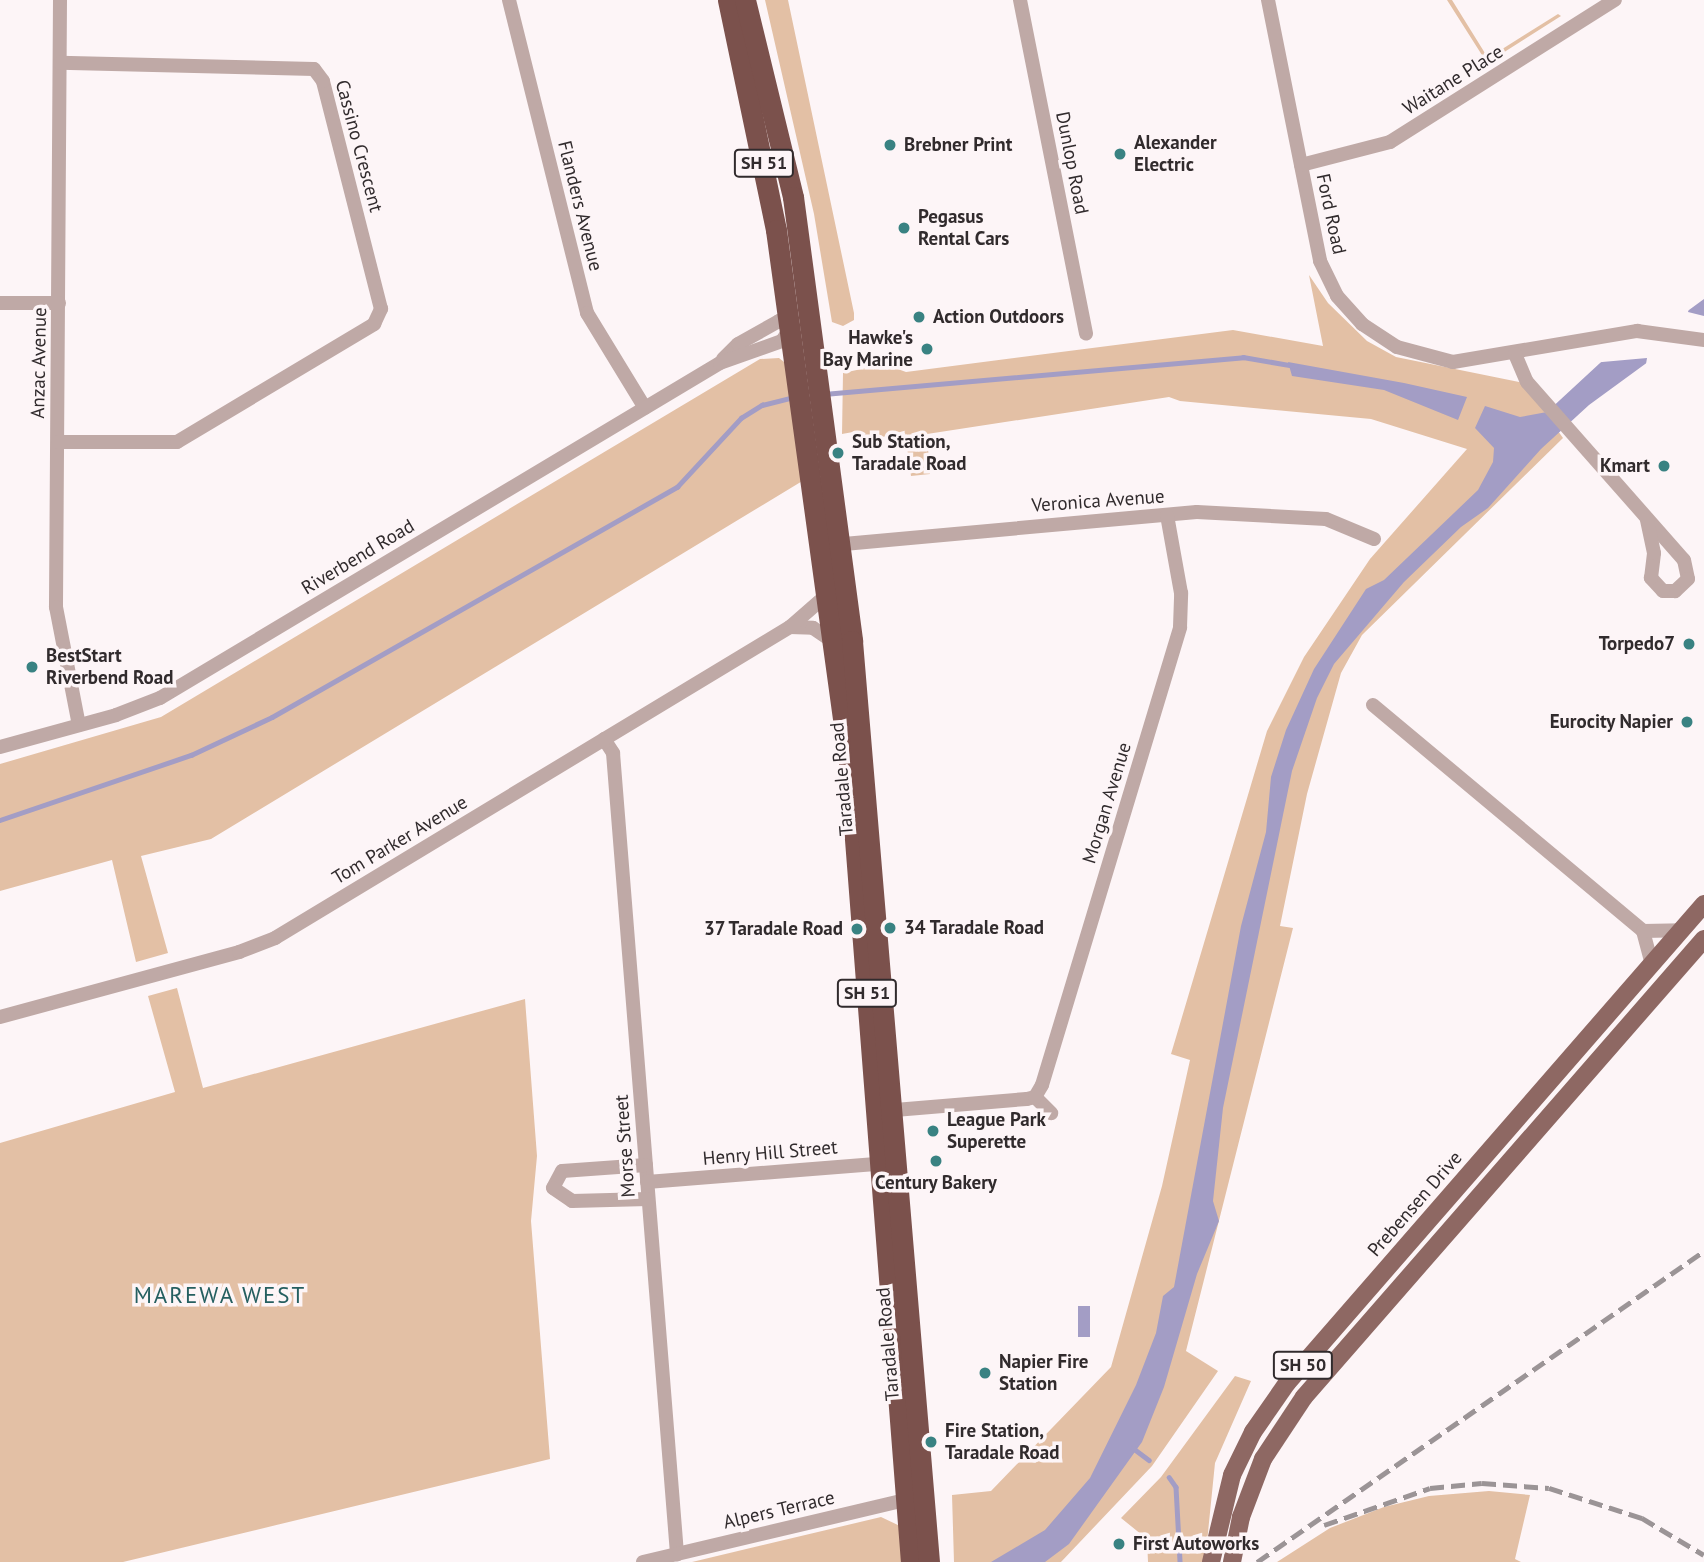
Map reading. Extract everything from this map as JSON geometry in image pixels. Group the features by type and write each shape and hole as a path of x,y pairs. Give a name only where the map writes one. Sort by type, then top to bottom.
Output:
{"highway":[{"name":"Taradale Road","path":"727,0 756,116 791,327 798,388 814,427"},
{"name":"Taradale Road","path":"745,0 793,197 813,326 819,384 814,427 864,764 885,1111 915,1498 929,1562"},
{"name":"Taradale Road","path":"830,545 829,593 885,1111"},
{"name":"Taradale Road","path":"911,1562 915,1498"}],"main road":[{"name":"Prebensen Drive","path":"1211,1562 1232,1475 1273,1402 1704,904"},
{"name":"SH 50","path":"1232,1562 1241,1517 1263,1459 1304,1397 1704,939"}],"street":[{"name":"Anzac Avenue","path":"60,0 57,615 79,725"},
{"name":"Flanders Avenue","path":"509,0 587,313 645,408"},
{"name":"Dunlop Road","path":"1020,0 1086,334"},
{"name":"Ford Road","path":"1268,0 1320,261 1337,296 1362,324 1397,347 1433,359 1475,361 1567,340 1637,331 1700,339"},
{"name":"Waitane Place","path":"1301,165 1390,142 1615,0"},
{"name":"Cassino Crescent","path":"58,442 171,444 385,320 323,81 314,69 60,63"},
{"path":"0,303 59,303"},
{"path":"791,327 813,326"},
{"name":"Riverbend Road","path":"0,747 160,698 720,363 782,341 791,327"},
{"path":"1515,354 1518,368 1539,395 1679,556 1688,572 1685,584 1675,591 1658,588 1651,578 1653,539 1647,520"},
{"name":"Veronica Avenue","path":"830,545 1197,512 1326,519 1374,539"},
{"name":"Morgan Avenue","path":"1035,1097 1180,627 1181,593 1167,515"},
{"path":"1652,566 1666,554 1679,556"},
{"name":"Tom Parker Avenue","path":"0,1017 259,945 790,627 829,593"},
{"path":"790,627 813,628 835,643"},
{"path":"1373,705 1643,931 1652,964"},
{"name":"Morse Street","path":"604,738 613,753 677,1554"},
{"path":"1643,931 1682,930"},
{"path":"885,1111 1035,1097 1051,1113"},
{"name":"Henry Hill Street","path":"647,1182 889,1163"},
{"path":"646,1165 562,1171 553,1188 572,1200 649,1199"},
{"name":"Alpers Terrace","path":"643,1562 915,1498"}],"shaded area":[{"path":"765,0 788,0 854,313 854,320 843,326 832,322 814,214"},
{"path":"1447,0 1452,0 1488,58 1558,14 1561,16 1487,63"},
{"path":"1309,275 1328,303 1367,341 1396,357 1524,383 1563,438 1362,635 1341,673 1307,794 1280,926 1293,928 1186,1351 1218,1371 1152,1466 1061,1562 954,1562 952,1495 991,1491 1111,1367 1162,1186 1190,1060 1171,1054 1267,731 1304,657 1370,559 1467,449 1371,419 1180,401 1169,397 927,434 930,474 911,476 905,433 854,442 853,432 842,434 843,373 884,364 906,372 1233,330 1323,346"},
{"path":"1704,299 1704,321 1589,405 1541,449 1488,508 1461,527 1404,582 1334,664 1317,698 1292,771 1223,1108 1213,1201 1219,1221 1197,1274 1164,1387 1142,1442 1069,1544 1045,1562 991,1562 1045,1530 1090,1478 1136,1385 1156,1333 1163,1296 1174,1287 1241,926 1266,832 1271,777 1286,730 1314,669 1366,589 1384,580 1478,490 1493,462 1494,448 1475,428 1485,406 1520,417 1547,412 1613,351 1663,329"},
{"path":"779,358 789,366 804,480 211,839 141,856 168,953 136,962 112,860 0,891 0,764 161,717 760,359"},
{"path":"1288,362 1467,397 1458,420 1384,390 1292,376"},
{"path":"177,988 203,1088 525,999 537,1156 531,1221 550,1459 123,1562 0,1562 0,1143 175,1092 148,996"},
{"path":"1078,1306 1090,1306 1090,1337 1078,1337"},
{"path":"1235,1376 1251,1381 1215,1463 1205,1562 1148,1562 1147,1539 1121,1518 1161,1477"},
{"path":"1489,1491 1530,1495 1515,1559 1521,1562 1277,1562 1330,1528 1384,1507 1429,1496"},
{"path":"881,1517 900,1526 903,1562 692,1562"}],"pier":[{"path":"1690,304 1688,312 1704,316 1704,325 1645,370 1647,358 1591,363 1633,335 1661,326"}],"waterway":[{"path":"824,394 1243,357 1295,366"},
{"path":"0,820 191,755 272,717 677,487 741,418 762,405 794,397"},
{"path":"1133,1448 1149,1460"},
{"path":"1169,1477 1176,1487 1180,1562"}],"railway":[{"path":"1257,1562 1704,1251"},
{"path":"1324,1525 1430,1488 1482,1483 1549,1488 1642,1518 1704,1555"}],"place":[{"name":"Brebner Print","path":"890,145"},
{"name":"Alexander Electric","path":"1120,154"},
{"name":"Pegasus Rental Cars","path":"904,228"},
{"name":"Action Outdoors","path":"919,317"},
{"name":"Hawke's Bay Marine","path":"927,349"},
{"name":"Sub Station, Taradale Road","path":"838,453"},
{"name":"Kmart","path":"1664,466"},
{"name":"Torpedo7","path":"1689,644"},
{"name":"BestStart Riverbend Road","path":"32,667"},
{"name":"Eurocity Napier","path":"1687,722"},
{"name":"34 Taradale Road","path":"890,928"},
{"name":"37 Taradale Road","path":"857,929"},
{"name":"League Park Superette","path":"933,1131"},
{"name":"Century Bakery","path":"936,1161"},
{"name":"Napier Fire Station","path":"985,1373"},
{"name":"Fire Station, Taradale Road","path":"931,1442"},
{"name":"First Autoworks","path":"1119,1544"}],"district":[{"name":"MAREWA WEST","path":"220,1295"}]}
